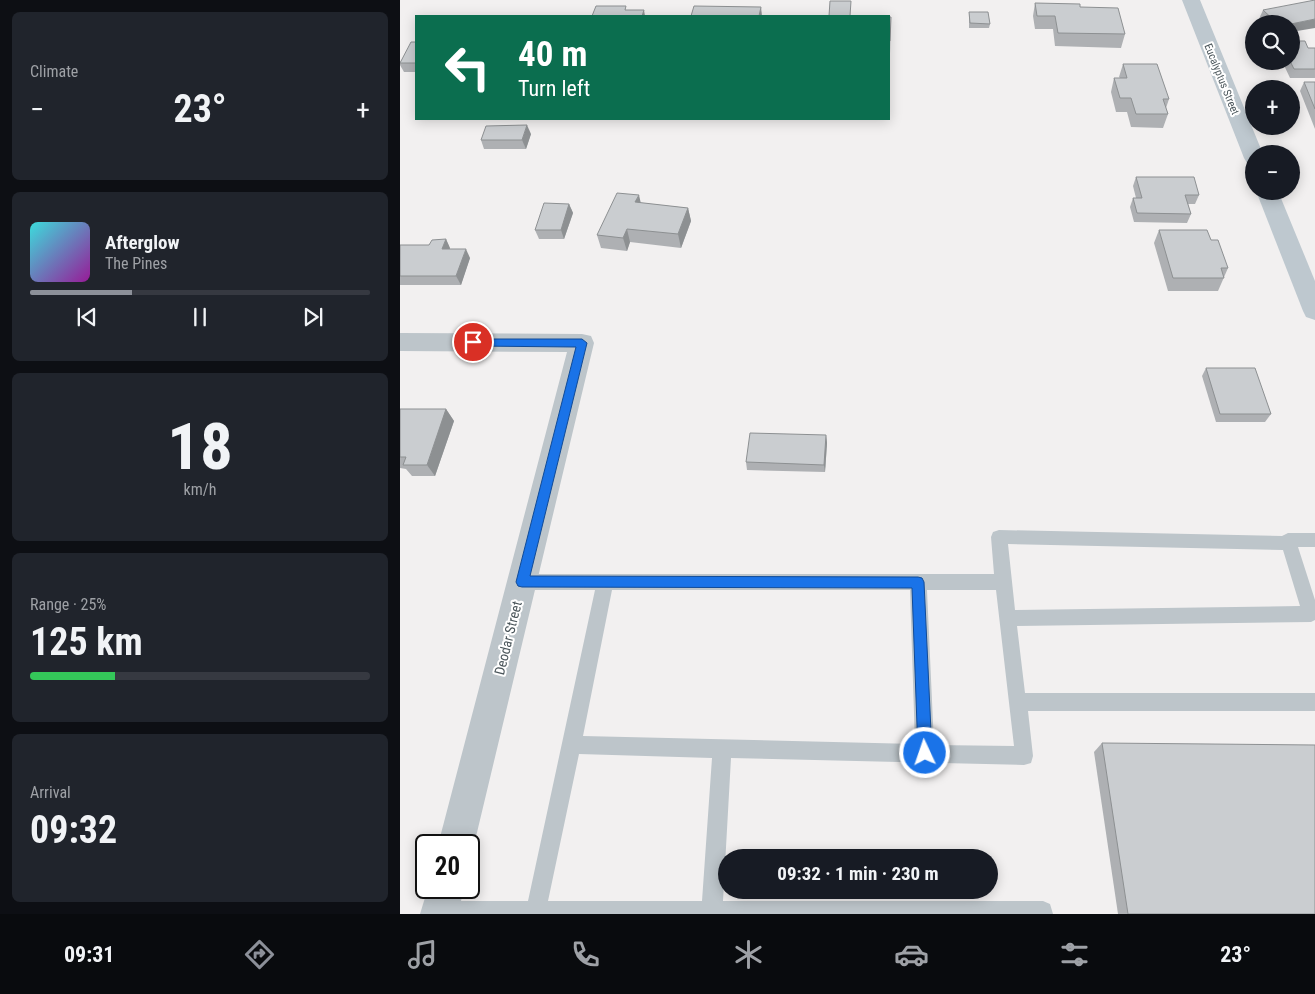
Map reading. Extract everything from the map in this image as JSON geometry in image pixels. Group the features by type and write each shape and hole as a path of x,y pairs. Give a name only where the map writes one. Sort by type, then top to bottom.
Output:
{"main road":[{"name":"Eucalyptus Street","path":"1191,0 1249,145"},
{"path":"1271,200 1315,312"}],"street":[{"name":"Deodar Street","path":"400,342 582,343 459,834"}],"lane":[{"path":"572,745 1024,756 999,536 1289,543"},
{"path":"1008,618 1313,620 1288,540 1315,540"},
{"path":"522,582 1003,582"},
{"path":"535,912 572,745 605,582"},
{"path":"918,582 925,753"},
{"path":"1017,702 1315,702"},
{"path":"712,911 722,749"},
{"path":"441,904 535,912 921,913 1043,911 1043,914"}],"building":[{"path":"1315,0 1315,19 1300,22 1300,15 1268,15 1263,10"},
{"path":"830,1 851,1 850,15 829,15"},
{"path":"1035,3 1080,4 1080,7 1118,8 1125,34 1058,33 1055,16 1037,16"},
{"path":"596,6 626,6 625,10 644,10 642,15 592,15"},
{"path":"694,6 761,7 759,15 691,15"},
{"path":"969,12 988,12 990,24 970,23"},
{"path":"1300,41 1305,41 1308,48 1315,48 1315,69 1300,69"},
{"path":"411,42 415,42 415,63 400,63"},
{"path":"1123,64 1157,64 1169,99 1163,99 1168,114 1136,114 1131,98 1120,98 1114,78 1127,78"},
{"path":"1304,82 1315,82 1315,109"},
{"path":"527,125 522,140 481,140 486,126"},
{"path":"1136,177 1194,177 1199,195 1185,195 1191,214 1137,213 1133,198 1142,198"},
{"path":"617,193 639,195 635,202 688,208 678,234 627,229 623,238 597,235"},
{"path":"544,203 569,204 561,230 535,230"},
{"path":"1159,230 1207,230 1211,240 1218,240 1228,268 1221,268 1224,278 1173,278"},
{"path":"446,239 442,249 466,249 456,276 400,276 400,245 429,245 432,240"},
{"path":"1206,368 1255,368 1271,414 1220,414"},
{"path":"400,409 446,409 427,465 403,465 406,457 400,457"},
{"path":"750,433 826,435 824,465 746,462"},
{"path":"1102,743 1315,745 1315,914 1128,914"}],"route":[{"path":"473,342 582,343 522,582 918,582 925,753"}]}
